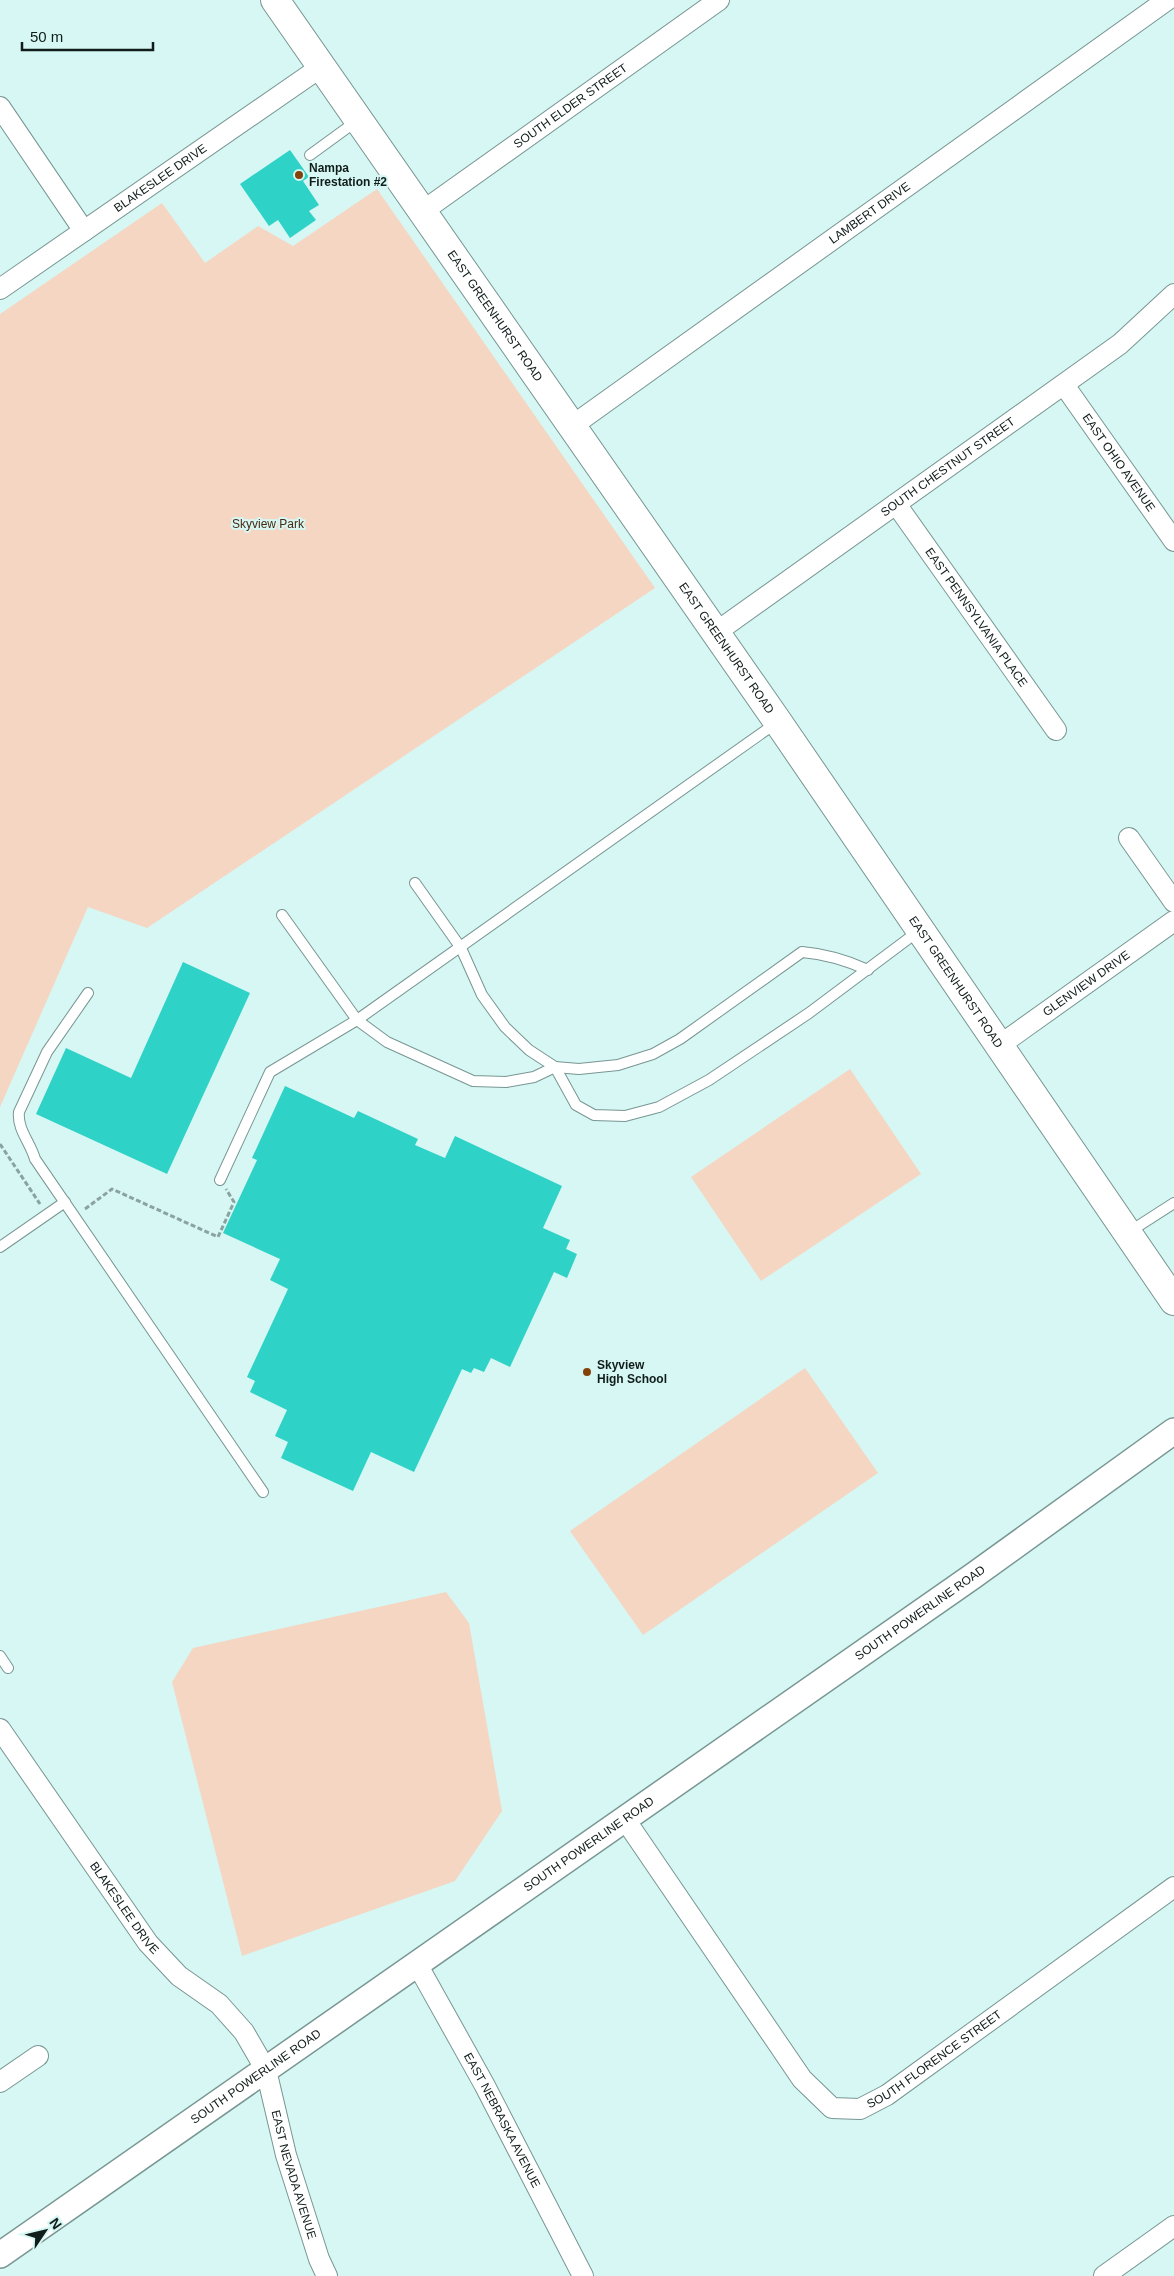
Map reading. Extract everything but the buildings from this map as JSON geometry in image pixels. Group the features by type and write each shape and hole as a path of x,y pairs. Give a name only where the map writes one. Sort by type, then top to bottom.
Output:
{"main road":[{"name":"EAST GREENHURST ROAD","path":"278,1 321,67 423,211 1000,1044 1174,1301"}],"street":[{"name":"SOUTH ELDER STREET","path":"423,211 719,0"},
{"name":"LAMBERT DRIVE","path":"572,426 1167,0"},
{"path":"1171,0 1174,4"},
{"name":"BLAKESLEE DRIVE","path":"0,288 321,67"},
{"path":"0,107 84,231"},
{"name":"SOUTH CHESTNUT STREET","path":"715,633 1120,344 1174,294"},
{"name":"EAST OHIO AVENUE","path":"1064,385 1174,541"},
{"name":"EAST PENNSYLVANIA PLACE","path":"896,504 1056,730"},
{"path":"1129,838 1174,902"},
{"name":"GLENVIEW DRIVE","path":"1000,1044 1174,922"},
{"name":"SOUTH POWERLINE ROAD","path":"0,2255 973,1576 1174,1431"},
{"name":"BLAKESLEE DRIVE","path":"0,1729 148,1943 179,1976 219,2004 244,2032 266,2070"},
{"name":"SOUTH FLORENCE STREET","path":"624,1818 802,2079 832,2108 860,2109 887,2095 1174,1887"},
{"name":"EAST NEBRASKA AVENUE","path":"417,1964 484,2084 583,2276"},
{"path":"0,2082 38,2056"},
{"name":"EAST NEVADA AVENUE","path":"266,2070 286,2155 319,2258 327,2276"},
{"path":"1104,2276 1174,2226"}],"lane":[{"path":"310,155 358,120"},
{"path":"220,1180 270,1072 357,1020 778,722"},
{"path":"415,883 461,948 482,995 505,1027 529,1050 555,1067 576,1105 594,1116 625,1116 659,1107 710,1080 809,1013 921,930"},
{"path":"282,915 357,1020 387,1042 473,1081 506,1082 534,1077 555,1067 579,1069 618,1066 652,1054 680,1039 802,952 846,960 868,970"},
{"path":"88,993 47,1052 19,1112 18,1121 20,1128 31,1144 35,1158 263,1492"},
{"path":"0,1247 65,1202"},
{"path":"1128,1232 1174,1204"},
{"path":"0,1656 8,1668"}],"path":[{"path":"0,1144 48,1214"},
{"path":"74,1216 112,1189 218,1237 234,1202 220,1180"}],"green space":[{"name":"Skyview Park","path":"377,189 655,588 147,928 88,907 0,1107 0,314 162,203 205,263 258,226 293,246"},
{"path":"850,1069 921,1174 761,1281 691,1177"},
{"path":"805,1368 878,1473 643,1635 570,1531"},
{"path":"446,1592 469,1623 502,1811 455,1881 242,1956 172,1682 193,1648"}],"place":[{"name":"Nampa Firestation #2","path":"299,175"},
{"name":"Skyview High School","path":"587,1372"}]}
